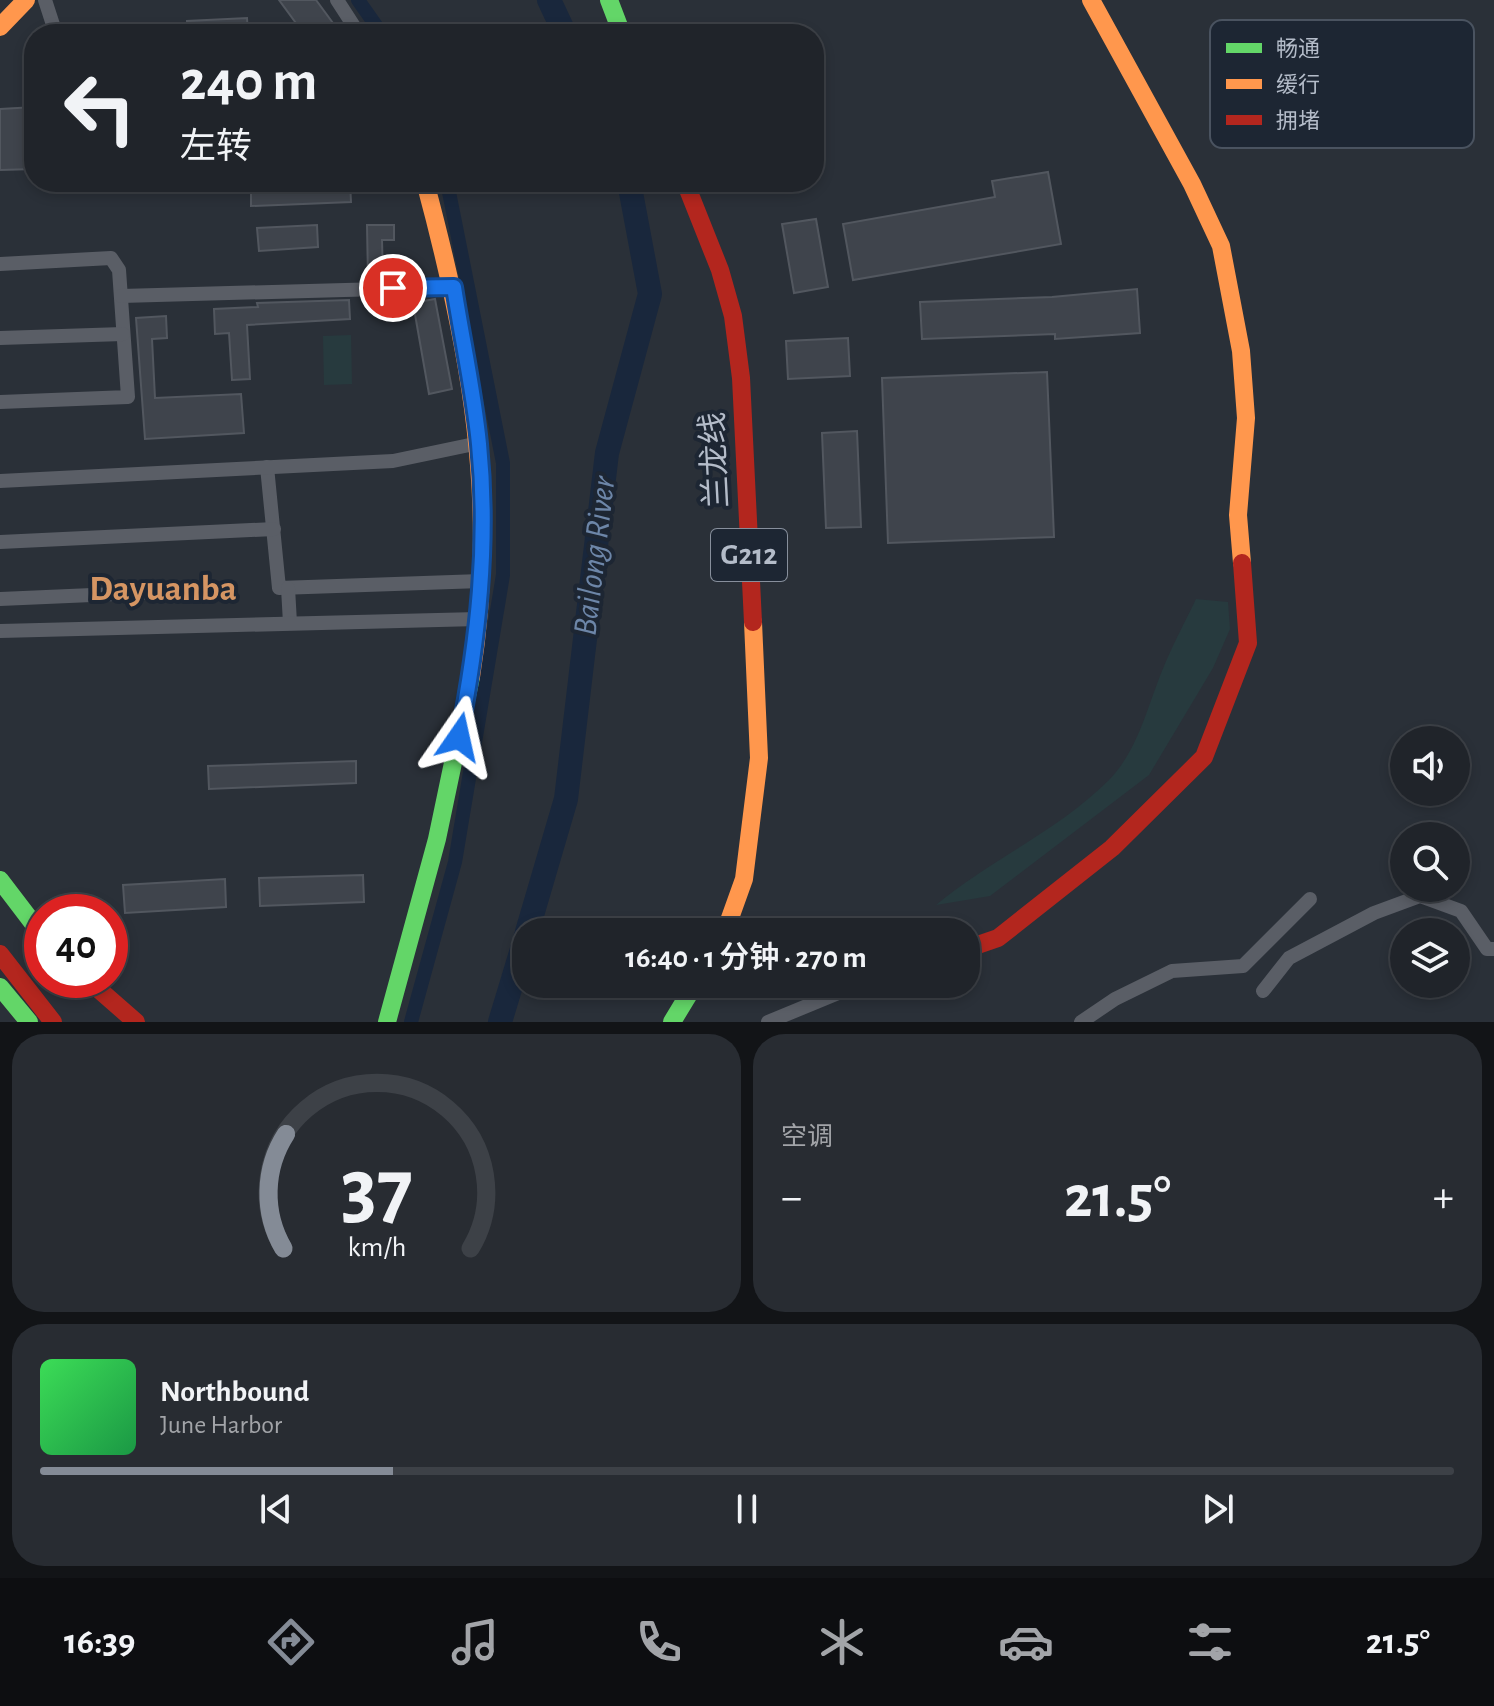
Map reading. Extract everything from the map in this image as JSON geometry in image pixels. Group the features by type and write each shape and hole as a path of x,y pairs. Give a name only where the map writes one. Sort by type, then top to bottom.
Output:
{"main road":[{"path":"0,27 26,0"},
{"path":"609,0 618,24"},
{"path":"980,944 998,938 1112,848 1204,757 1248,643 1238,515 1246,418 1241,351 1221,246 1192,184 1091,0"},
{"path":"387,1022 448,789 475,658 484,528 479,443 454,287 428,192"},
{"name":"兰龙线","path":"689,192 720,270 733,316 741,378 759,758 744,879 730,918"},
{"path":"0,880 24,913"},
{"path":"0,954 53,1022"},
{"path":"0,987 29,1022"},
{"path":"109,998 136,1022"},
{"path":"672,1022 687,998"}],"street":[{"path":"45,0 53,24"},
{"path":"337,0 353,24"},
{"path":"0,264 111,258 119,270 128,397 0,402"},
{"path":"121,296 454,287"},
{"path":"0,338 123,334"},
{"path":"0,481 393,461 479,443"},
{"path":"267,467 279,588 481,581"},
{"path":"0,542 274,529"},
{"path":"288,588 290,623"},
{"path":"0,599 184,591"},
{"path":"0,631 478,619"},
{"path":"1263,991 1289,958 1374,913 1420,896 1461,911 1487,949 1494,949"},
{"path":"1081,1022 1115,999 1172,971 1243,966 1310,899"},
{"path":"1277,932 1289,958"},
{"path":"768,1022 826,998"}],"green space":[{"path":"351,335 352,384 324,385 323,336"},
{"path":"1196,599 1228,602 1230,629 1213,668 1149,775 990,896 936,905 1068,815 1109,780 1135,742 1166,662"}],"building":[{"path":"279,0 316,0 334,24 297,24"},
{"path":"247,18 247,24 187,24 187,21"},
{"path":"24,108 24,169 0,170 0,109"},
{"path":"1048,172 1061,244 853,280 843,224 995,197 992,181"},
{"path":"251,192 350,192 351,202 251,206"},
{"path":"816,219 828,287 794,293 782,224"},
{"path":"317,225 318,247 259,251 257,228"},
{"path":"367,225 394,225 394,240 382,240 383,279 368,279"},
{"path":"1137,289 1140,333 1055,339 1055,334 922,339 920,302 1052,297"},
{"path":"435,299 452,389 429,394 413,303"},
{"path":"349,300 350,319 247,325 250,379 232,380 229,333 215,334 214,309 258,307 257,303"},
{"path":"166,316 167,338 152,339 155,398 241,394 244,433 145,439 136,318"},
{"path":"848,338 850,376 788,379 786,341"},
{"path":"1047,372 1054,537 888,543 882,378"},
{"path":"857,431 861,527 826,528 822,433"},
{"path":"356,761 356,783 209,789 208,766"},
{"path":"363,875 364,902 260,906 259,878"},
{"path":"225,879 226,907 128,913 128,894 124,894 123,885"}],"waterway":[{"path":"358,0 375,24"},
{"name":"Bailong River","path":"549,0 560,24"},
{"path":"411,1022 455,862 503,575 503,463 449,192"},
{"name":"Bailong River","path":"531,918 566,799 607,453 650,294 631,192"},
{"name":"Bailong River","path":"500,1022 512,982"}],"traffic: fast":[{"path":"609,0 618,24"},
{"path":"387,1022 437,839 471,677"},
{"path":"0,880 24,911"},
{"path":"0,987 29,1022"},
{"path":"672,1022 687,998"}],"traffic: slow":[{"path":"0,27 26,0"},
{"path":"1091,0 1192,184 1221,246 1241,351 1246,418 1238,515 1242,563"},
{"path":"428,192 467,366 481,488 479,613 471,677"},
{"path":"730,918 744,879 759,758 753,622"}],"traffic: jam":[{"path":"689,192 720,270 733,316 741,378 753,622"},
{"path":"980,944 998,938 1112,848 1204,757 1248,643 1242,563"},
{"path":"0,954 53,1022"},
{"path":"109,998 136,1022"}],"district":[{"name":"Dayuanba","path":"163,589"}],"route":[{"path":"393,288 454,287 479,443 484,528 481,581 475,658 459,737"}]}
